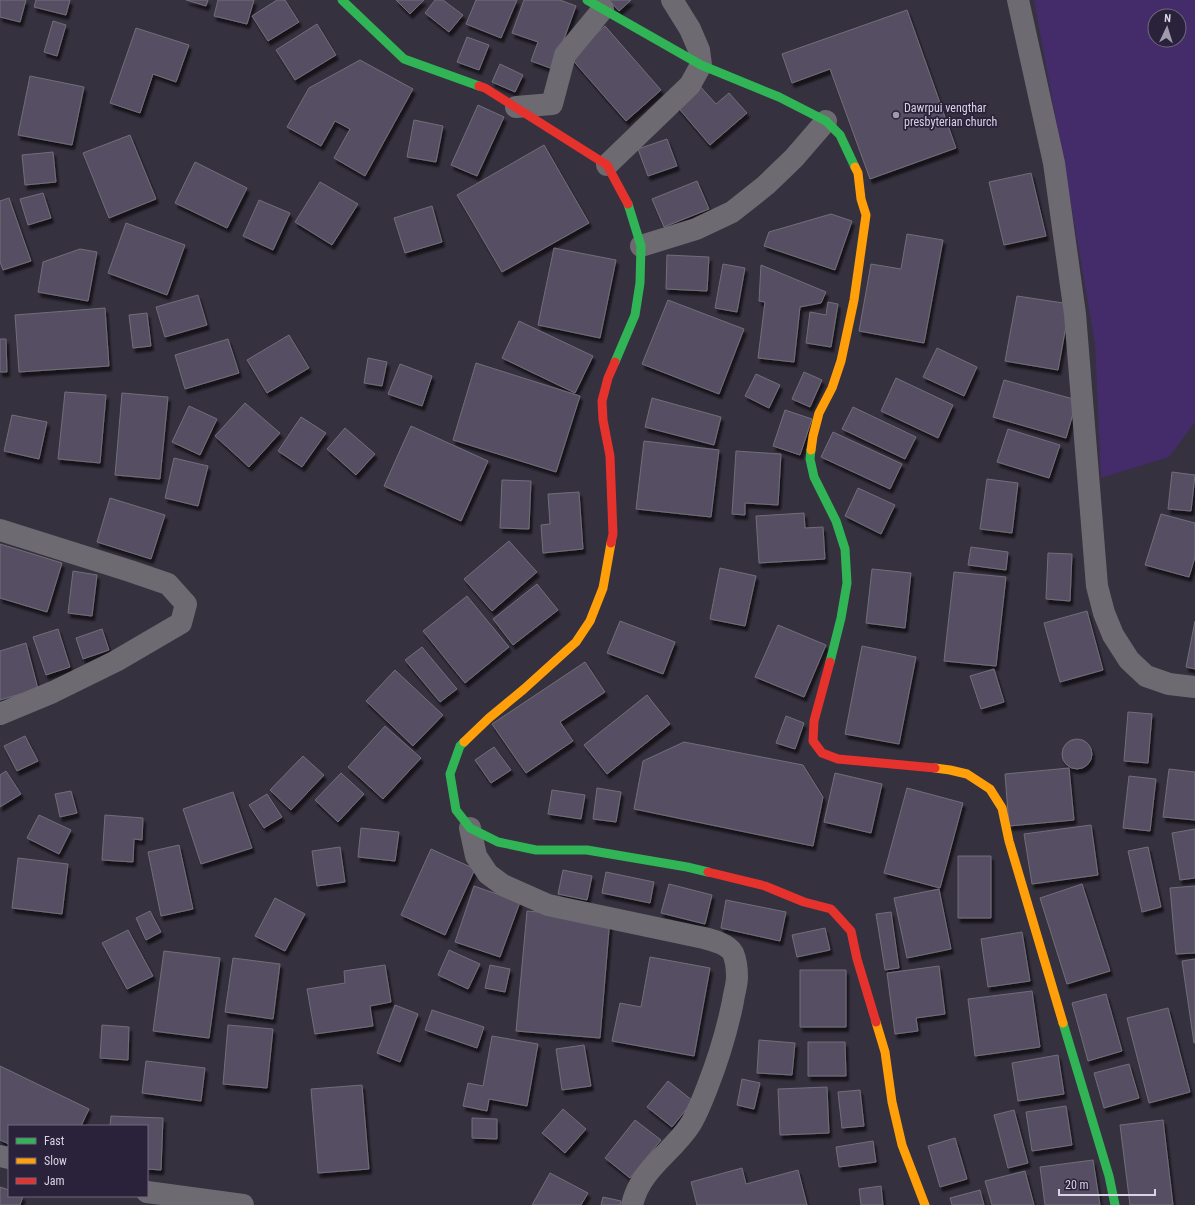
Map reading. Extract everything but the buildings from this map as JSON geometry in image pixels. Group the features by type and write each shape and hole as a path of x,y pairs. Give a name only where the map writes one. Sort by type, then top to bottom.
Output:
{"street":[{"path":"342,0 404,59 485,88 607,165 628,201 641,246 640,283 635,314 608,378 602,401 603,420 610,456 613,534 603,588 590,621 576,642 489,718 460,746 450,774 456,810 470,828 498,842 536,850 588,850 687,867 765,886 804,902 832,909 851,931 885,1052 892,1102 902,1146 924,1205"},
{"path":"607,165 690,85 701,65 700,50 690,28 672,0"},
{"path":"1018,0 1054,163 1076,314 1097,586 1104,613 1113,634 1129,660 1146,676 1169,684 1195,687"},
{"path":"516,107 552,104 565,54 595,4 701,65 779,97 826,121 840,135 858,173 861,199 866,215 854,300 841,361 832,388 818,413 812,436 810,459 814,477 836,521 845,549 847,583 841,618 814,721 813,741 822,753 838,759 950,770 967,774 990,789 1002,808 1009,841 1109,1176 1115,1205"},
{"path":"641,246 696,229 732,212 766,186 794,158 826,121"},
{"path":"0,530 168,584 186,604 181,623 116,661 53,692 0,714"},
{"path":"470,828 476,856 488,874 503,885 548,905 704,938 721,943 732,951 736,962 737,978 728,1024 717,1063 701,1103 691,1123 680,1140 644,1176 634,1196 632,1205"},
{"path":"148,1192 243,1205"}],"shaded area":[{"path":"1034,0 1195,0 1195,422 1169,457 1101,478 1095,344"}],"traffic: fast":[{"path":"342,0 404,59 479,86"},
{"path":"587,0 701,65 779,97 826,121 840,135 855,167"},
{"path":"615,362 635,315 640,283 641,246 628,204"},
{"path":"811,450 810,459 814,477 836,521 845,549 847,583 841,618 830,662"},
{"path":"464,742 460,746 450,774 456,810 470,828 498,842 536,850 587,850 708,872"},
{"path":"1063,1023 1109,1176 1115,1205"}],"traffic: slow":[{"path":"811,450 819,413 832,388 841,361 854,300 866,215 861,199 858,173 855,167"},
{"path":"464,742 489,718 576,642 590,621 603,588 611,543"},
{"path":"935,768 967,774 990,789 1002,808 1009,841 1063,1023"},
{"path":"876,1022 885,1052 892,1102 902,1145 925,1205"}],"traffic: jam":[{"path":"479,86 485,88 607,165 628,204"},
{"path":"611,543 613,534 610,456 603,420 602,401 608,378 615,362"},
{"path":"830,662 814,721 813,741 822,753 838,759 935,768"},
{"path":"708,872 765,886 804,902 831,909 851,931 857,959 876,1022"}],"place":[{"name":"Dawrpui vengthar presbyterian church","path":"896,115"}]}
